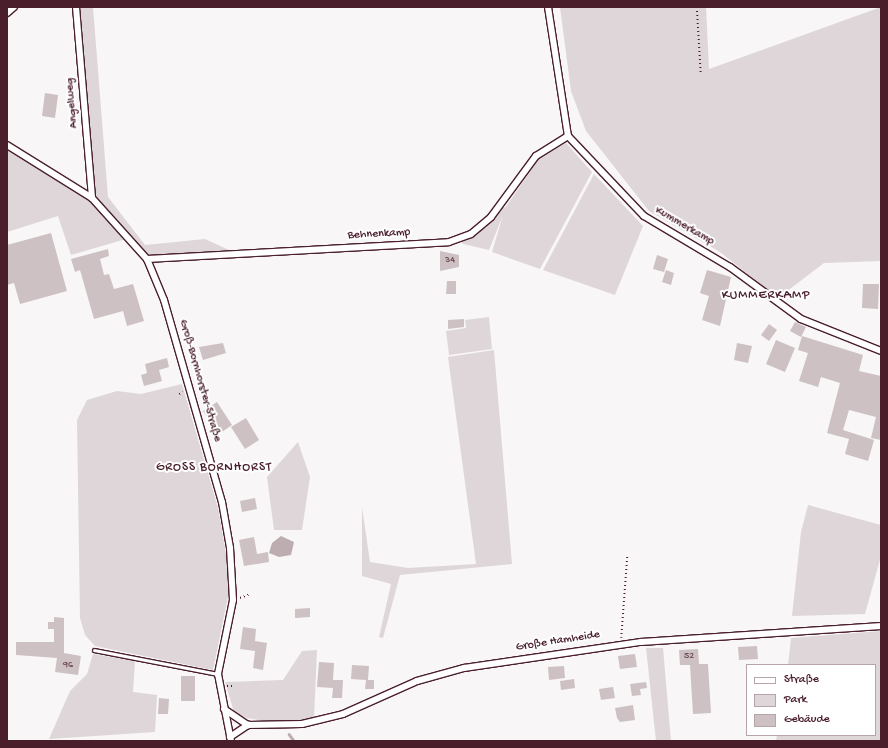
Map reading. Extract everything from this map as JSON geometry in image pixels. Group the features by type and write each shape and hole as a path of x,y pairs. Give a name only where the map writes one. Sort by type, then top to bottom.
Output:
{"street":[{"path":"7,13 14,7"},
{"name":"Angelweg","path":"76,7 92,198"},
{"path":"548,7 568,136"},
{"name":"Behnenkamp","path":"147,259 449,242 471,234 491,217 536,156 568,136"},
{"name":"Kummerkamp","path":"568,136 654,224 730,267 801,319 881,351"},
{"name":"Groß-Bornhorster-Straße","path":"7,145 92,198 147,259 179,350 222,502 230,548 233,600 218,674 231,739"},
{"name":"Große Hamheide","path":"248,725 302,724 343,714 417,681 464,668 620,644 881,626"},
{"path":"224,709 248,725 231,739"}],"lane":[{"path":"94,650 218,674"}],"path":[{"path":"697,7 701,75"},
{"path":"620,644 627,556"}],"green space":[{"path":"79,7 93,7 108,197 145,245 205,239 229,250 148,257 95,198"},
{"path":"560,7 706,7 709,69 881,7 881,261 824,263 778,298 720,252 649,211 586,131 571,91"},
{"path":"566,143 592,172 540,269 492,252 503,215 489,250 463,244 461,241 476,236 502,205 505,208 538,160"},
{"path":"7,149 91,201 126,239 71,255 58,216 7,232"},
{"path":"594,174 643,226 615,295 543,270"},
{"path":"489,317 492,349 449,355 446,331 466,328 465,320"},
{"path":"494,350 512,564 400,575 383,638 379,637 391,584 362,576 362,507 370,562 408,568 476,564 448,357"},
{"path":"182,384 218,508 231,582 213,670 95,646 85,635 80,618 77,420 87,400 117,391 141,394"},
{"path":"298,442 310,477 302,530 274,530 267,477"},
{"path":"808,505 881,525 881,556 865,614 792,616 801,532"},
{"path":"881,631 881,741 776,741 777,736 876,736 876,664 788,664 791,638"},
{"path":"646,648 663,648 671,741 656,741"},
{"path":"317,650 314,718 283,724 247,718 234,712 225,682 283,680 302,651"},
{"path":"93,654 135,661 133,692 157,695 155,732 49,739 70,691 87,674"}],"shaded area":[{"path":"281,536 294,542 291,555 279,557 269,553 272,543"}],"building":[{"path":"45,93 58,95 55,118 42,116"},
{"path":"51,233 67,291 20,304 14,283 7,285 7,245"},
{"path":"108,249 109,256 100,259 104,275 109,274 114,289 133,284 144,321 127,326 123,311 94,319 80,270 75,272 71,259"},
{"path":"440,251 459,255 459,267 440,271"},
{"path":"657,255 668,259 664,272 653,269"},
{"path":"666,270 674,273 671,285 662,282"},
{"path":"707,270 731,277 720,326 702,320 709,296 700,293"},
{"path":"447,281 456,281 456,294 446,294"},
{"path":"863,284 879,284 878,309 862,308"},
{"path":"464,319 464,327 448,329 448,320"},
{"path":"795,322 806,327 801,337 790,331"},
{"path":"769,324 777,330 769,341 761,335"},
{"path":"802,336 863,355 859,371 881,376 881,440 871,438 876,417 849,410 843,430 874,440 868,461 845,454 849,439 827,433 840,383 821,377 818,387 799,381 808,353 798,350"},
{"path":"776,340 795,348 785,372 766,364"},
{"path":"223,343 226,353 203,360 199,347"},
{"path":"737,343 752,346 748,363 734,360"},
{"path":"167,358 169,367 159,370 162,381 144,386 141,375 147,373 145,364"},
{"path":"217,402 232,425 219,434 203,411"},
{"path":"246,418 259,440 245,449 231,427"},
{"path":"255,498 257,509 242,512 240,501"},
{"path":"254,537 257,554 268,552 269,562 244,566 239,540"},
{"path":"310,608 310,617 295,618 295,609"},
{"path":"54,617 64,618 64,653 81,656 78,675 55,672 57,658 16,655 16,642 54,642 54,629 48,629 48,622 54,622"},
{"path":"243,627 256,629 255,641 267,643 263,670 253,668 255,651 240,649"},
{"path":"757,646 758,659 739,660 738,647"},
{"path":"698,649 699,664 708,664 711,713 693,714 690,665 680,665 679,650"},
{"path":"635,654 637,667 620,669 618,656"},
{"path":"319,662 334,663 333,680 343,680 342,698 332,698 333,688 317,687"},
{"path":"352,665 369,666 368,680 374,680 374,689 365,689 366,680 351,679"},
{"path":"564,666 565,678 549,680 548,667"},
{"path":"181,676 195,676 195,701 181,701"},
{"path":"574,679 575,688 561,690 560,681"},
{"path":"646,682 647,688 640,689 641,695 632,696 630,684"},
{"path":"613,687 615,698 601,700 599,689"},
{"path":"159,698 169,699 168,714 158,714"},
{"path":"633,705 635,720 620,722 617,718 615,708"}],"waterway":[{"path":"289,734 294,741"}],"district":[{"name":"KUMMERKAMP","path":"766,296"},
{"name":"GROSS BORNHORST","path":"214,468"}]}
